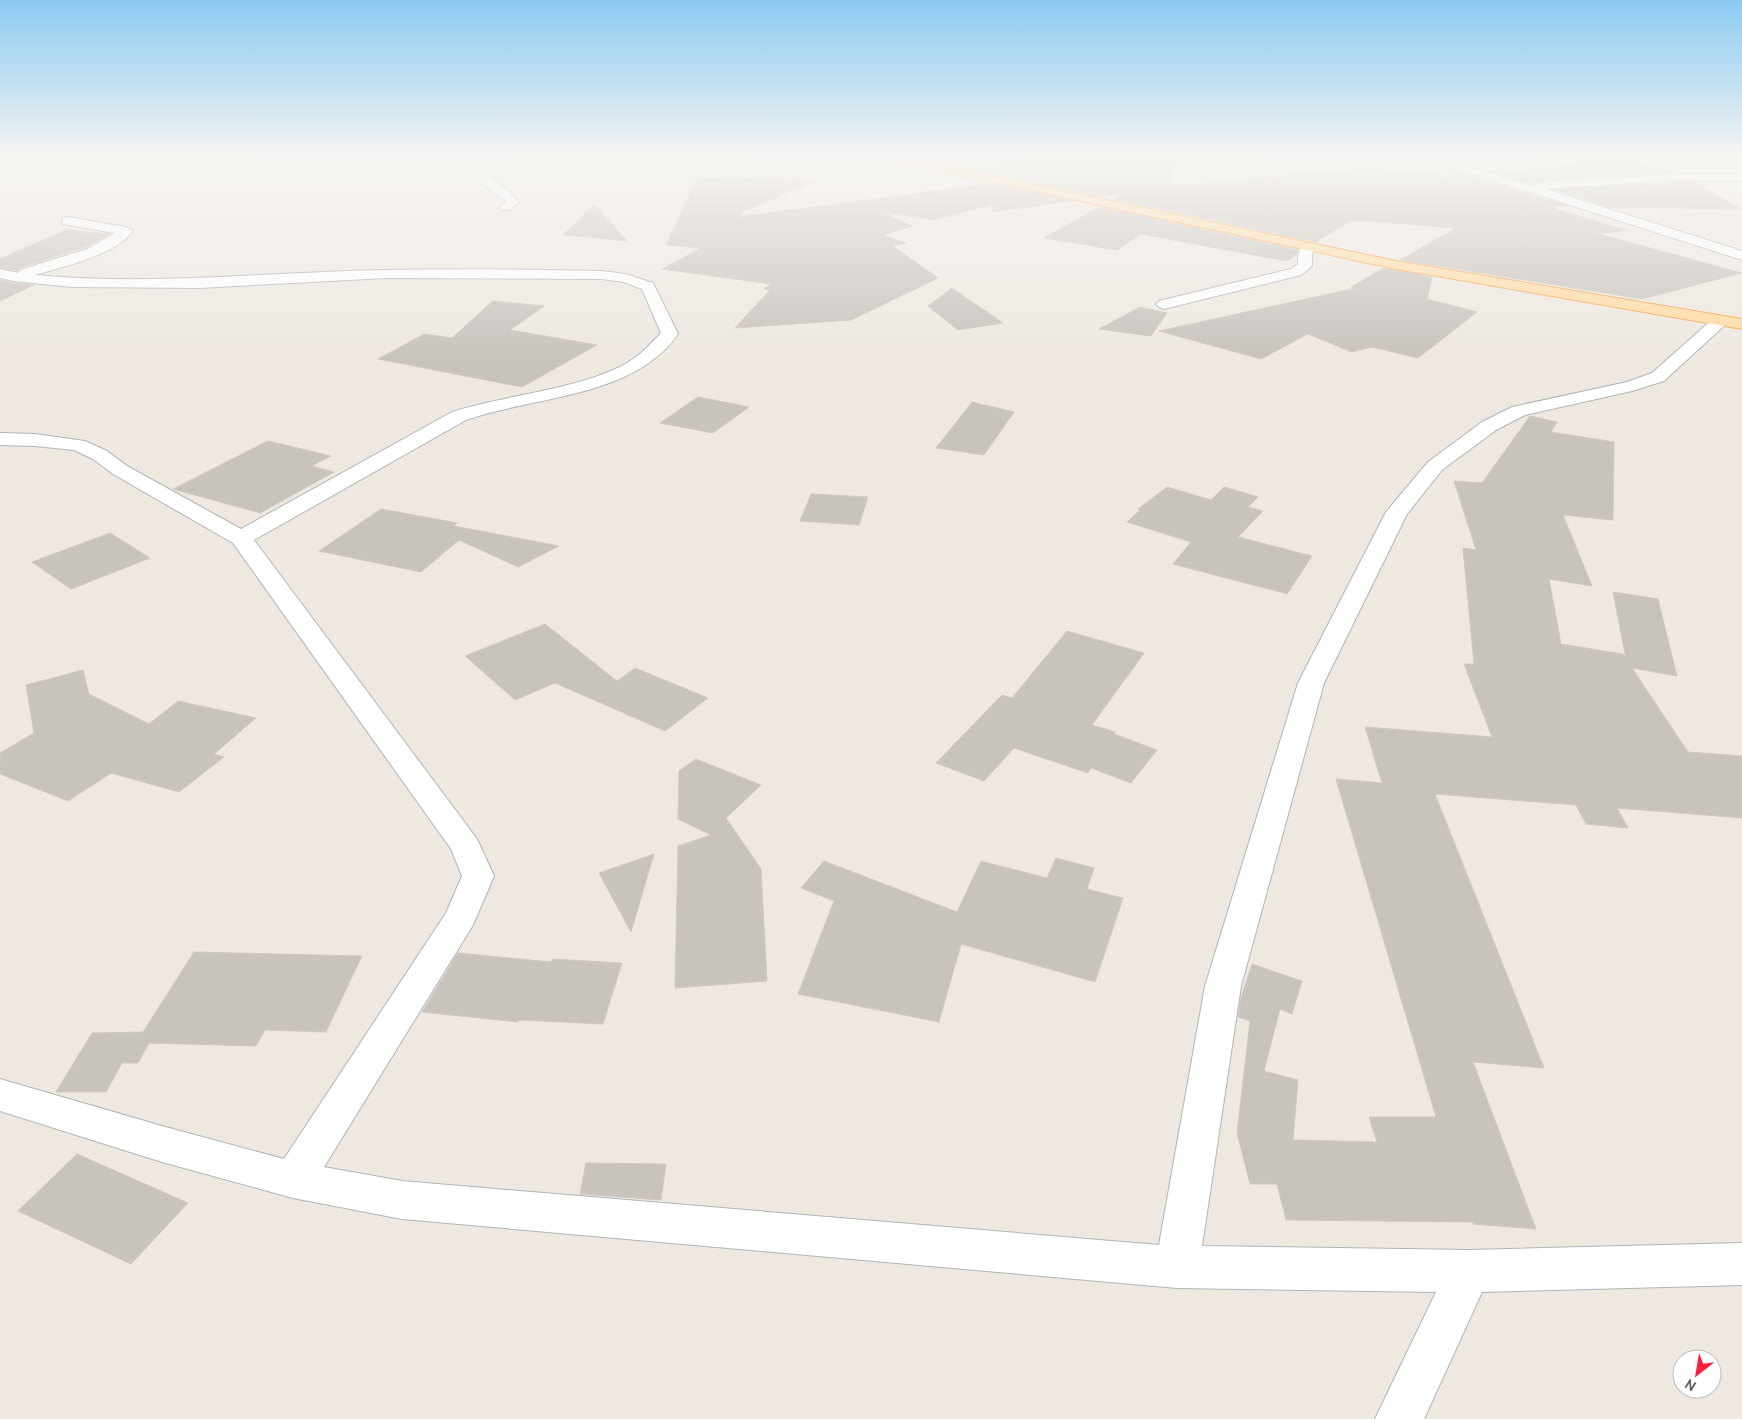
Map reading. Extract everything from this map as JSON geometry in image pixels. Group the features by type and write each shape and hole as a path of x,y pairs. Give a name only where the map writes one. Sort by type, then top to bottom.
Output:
{"main road":[{"path":"1203,225 1396,265 1731,322"}],"street":[{"path":"4,277 64,261 119,238 126,230 95,225"},
{"path":"1646,225 1742,256"},
{"path":"1164,304 1296,272 1305,266 1304,253 1308,248"},
{"path":"4,277 73,283 199,284 386,274 602,275 626,278 648,286 670,334 642,361 608,378 560,391 482,408 459,416 241,538"},
{"path":"1177,1267 1223,986 1242,919 1312,683 1397,512 1435,466 1489,426 1519,411 1632,386 1658,377 1731,322"},
{"path":"0,439 35,440 78,445 100,455 120,470 241,538 466,846 478,876 462,916 293,1180"},
{"path":"0,1095 162,1144 293,1180 402,1200 1177,1267 1469,1271 1742,1264"},
{"path":"1399,1419 1469,1271"}],"building":[{"path":"573,225 613,225 627,241 563,235"},
{"path":"675,225 910,225 912,226 883,235 906,243 893,246 938,278 851,320 735,328 770,290 764,289 771,284 662,269 701,248 666,245"},
{"path":"1067,225 1183,225 1298,250 1297,255 1286,261 1141,234 1117,250 1044,238"},
{"path":"1237,225 1343,225 1316,242"},
{"path":"1420,225 1610,225 1626,230 1599,234 1742,273 1642,299 1400,260 1456,228"},
{"path":"66,230 110,234 86,247 19,268 17,271 0,267 0,259"},
{"path":"1384,268 1432,277 1427,299 1477,312 1418,358 1372,347 1352,352 1308,334 1261,359 1159,331 1356,288 1351,287"},
{"path":"0,280 13,283 34,285 0,301"},
{"path":"952,288 1003,323 958,330 928,306"},
{"path":"493,301 544,306 510,330 597,345 522,387 378,359 424,334 452,338"},
{"path":"1140,307 1167,313 1151,336 1099,329"},
{"path":"698,397 749,407 713,433 660,423"},
{"path":"972,402 1014,412 984,455 936,448"},
{"path":"1530,416 1557,422 1551,432 1614,442 1613,520 1563,515 1592,586 1549,579 1561,644 1623,654 1626,659 1613,592 1658,599 1677,676 1632,668 1688,752 1742,756 1742,818 1617,808 1628,828 1586,824 1576,805 1435,794 1544,1068 1473,1062 1536,1229 1473,1224 1473,1222 1286,1220 1277,1184 1250,1184 1237,1133 1250,1021 1238,1017 1241,998 1252,964 1302,981 1292,1014 1280,1009 1264,1071 1298,1080 1293,1140 1377,1142 1369,1117 1436,1117 1336,779 1382,783 1365,727 1492,737 1464,664 1474,664 1463,548 1476,550 1454,481 1482,483"},
{"path":"268,441 331,456 311,466 334,472 260,513 173,489"},
{"path":"1167,487 1211,500 1224,487 1258,497 1248,507 1263,511 1238,537 1312,556 1287,594 1173,564 1191,542 1127,522 1140,510 1138,509"},
{"path":"811,494 868,497 859,525 800,521"},
{"path":"381,509 457,523 454,526 559,546 518,567 459,540 421,572 319,551"},
{"path":"110,533 150,558 71,589 32,562"},
{"path":"545,624 617,681 635,668 708,698 665,731 555,683 515,700 465,656"},
{"path":"1067,631 1144,653 1092,725 1115,732 1114,734 1157,750 1131,783 1091,768 1088,773 1014,748 984,781 936,763 1002,695 1012,698"},
{"path":"83,670 89,694 149,724 178,701 256,718 214,754 224,757 179,792 111,773 68,801 0,774 0,753 34,733 26,685"},
{"path":"696,759 761,785 726,818 761,869 767,981 675,988 678,846 711,835 678,819 679,771"},
{"path":"654,854 631,932 599,873"},
{"path":"1056,858 1094,868 1087,889 1123,898 1095,982 961,944 939,1022 798,994 834,901 801,888 824,861 957,912 981,861 1047,878"},
{"path":"194,952 362,956 326,1032 265,1030 256,1046 149,1043 138,1063 122,1063 106,1092 56,1092 92,1033 143,1032"},
{"path":"458,953 551,962 552,959 622,963 603,1024 519,1020 518,1022 422,1012"},
{"path":"77,1154 188,1203 131,1264 18,1211"},
{"path":"586,1163 666,1164 661,1200 580,1194"}]}
